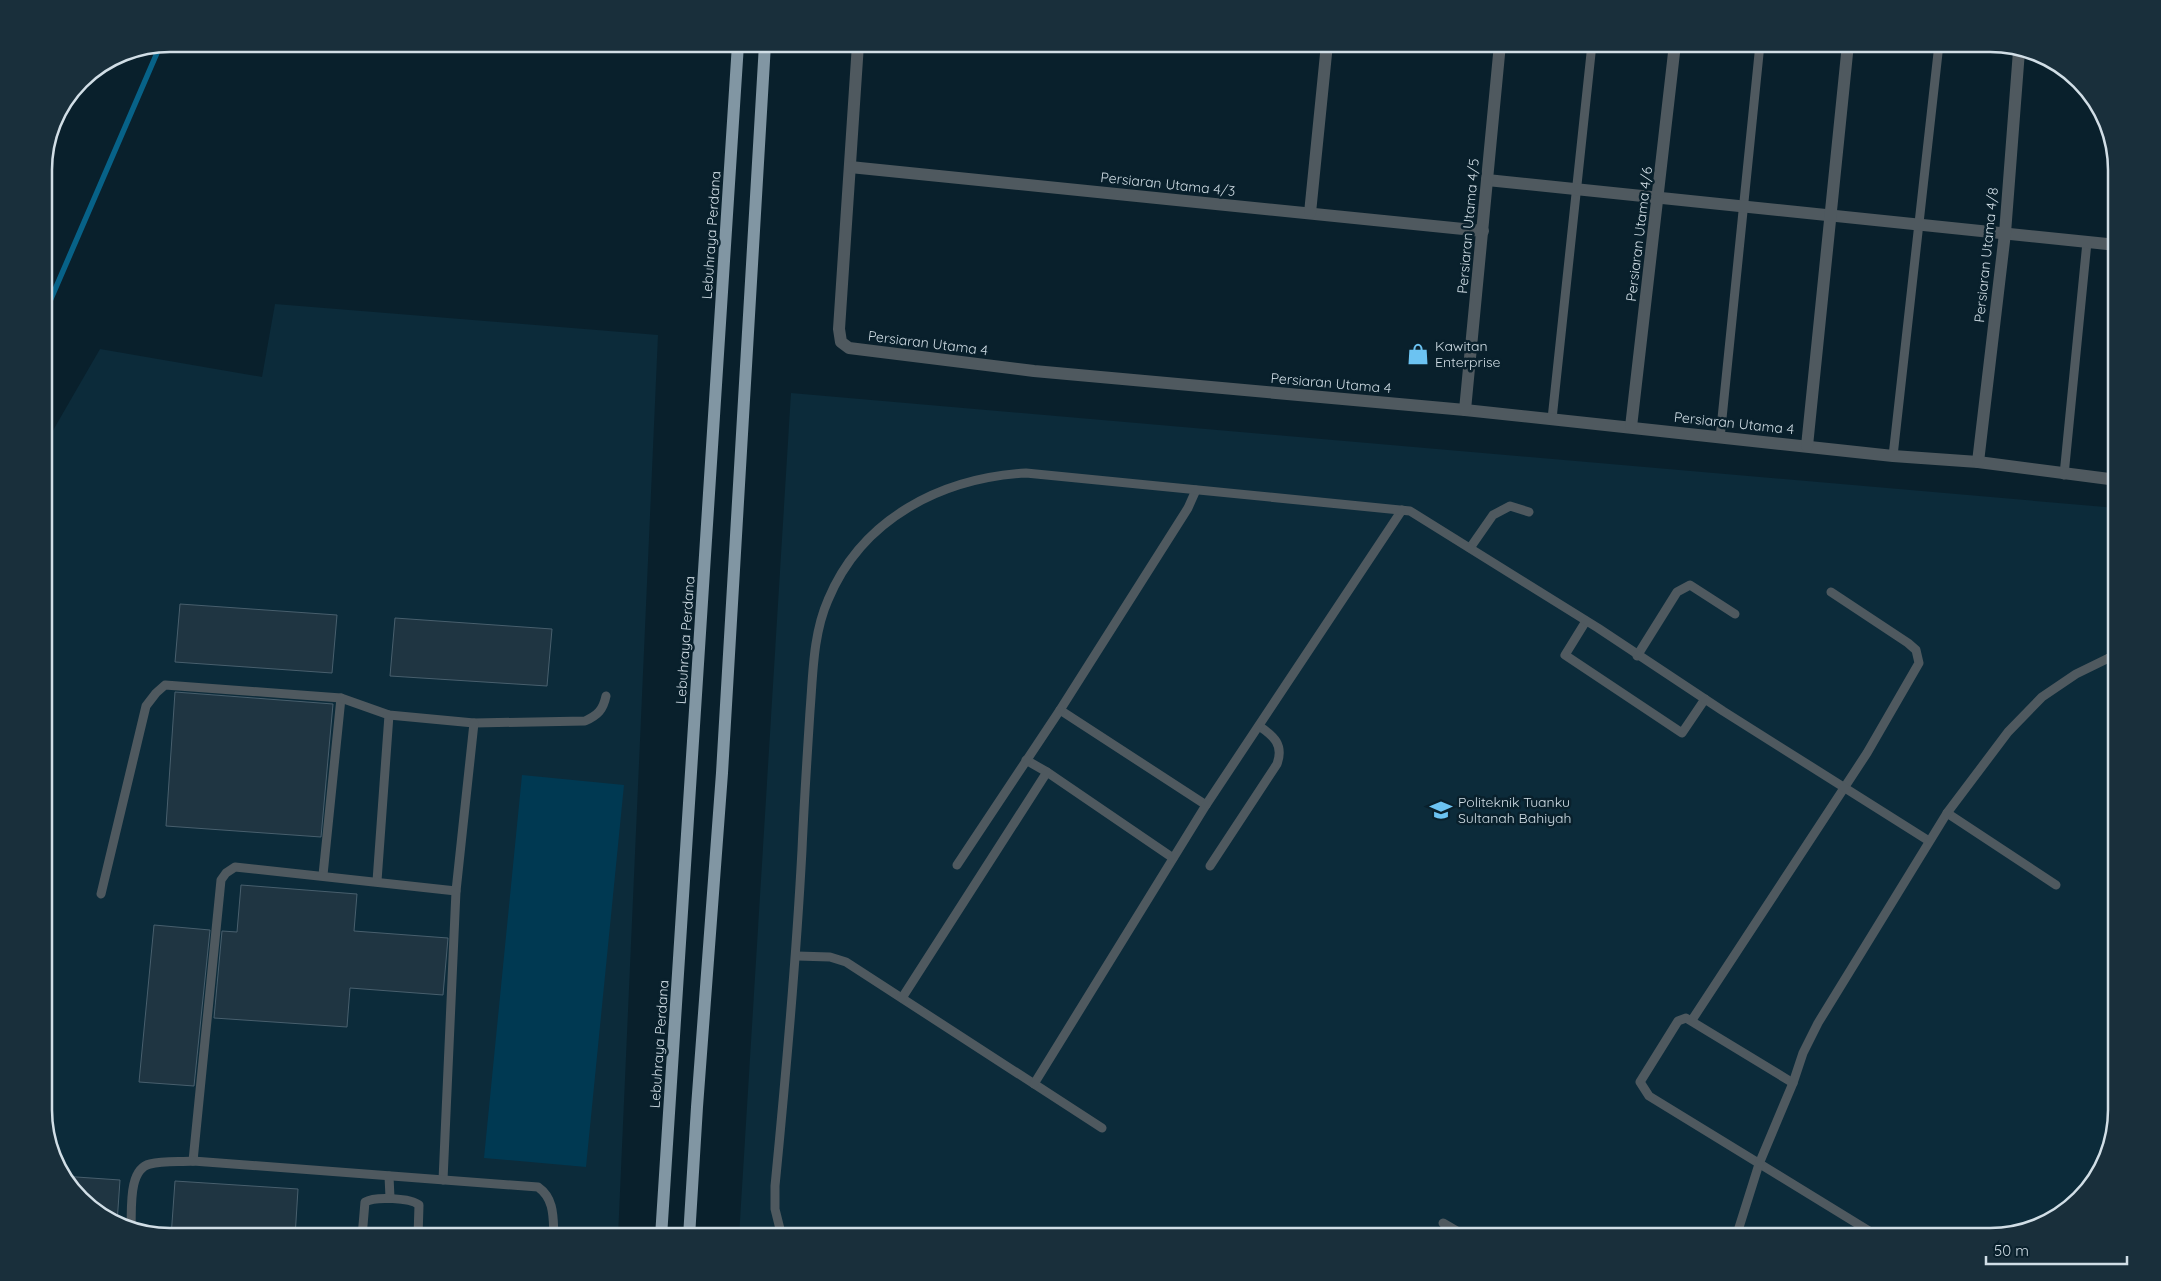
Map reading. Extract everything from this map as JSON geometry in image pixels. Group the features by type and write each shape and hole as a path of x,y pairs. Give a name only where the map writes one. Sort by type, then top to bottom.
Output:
{"main road":[{"name":"Lebuhraya Perdana","path":"662,1228 737,52"},
{"path":"690,1228 722,773 765,52"}],"street":[{"name":"Persiaran Utama 4","path":"857,52 839,329 841,342 849,348 1034,371 1465,410 1893,456 1978,462 2064,475 2108,479"},
{"path":"1310,213 1326,52"},
{"name":"Persiaran Utama 4/5","path":"1465,410 1499,52"},
{"name":"Persiaran Utama 4/6","path":"1631,427 1659,198 1674,52"},
{"path":"1807,446 1847,52"},
{"name":"Persiaran Utama 4/8","path":"1978,462 2005,233 2019,57"},
{"name":"Persiaran Utama 4/3","path":"850,167 1483,230"},
{"path":"1487,180 1919,223 2108,244"}],"lane":[{"path":"1552,419 1591,52"},
{"path":"1720,438 1759,52"},
{"path":"1893,456 1938,52"},
{"path":"2064,475 2087,242"},
{"path":"780,1228 775,1209 775,1186 796,956 811,698 819,627 828,599 844,570 866,542 890,520 916,502 972,480 1026,473 1410,511 1586,621 1704,699 1929,841"},
{"path":"957,865 1060,710 1188,508 1196,490"},
{"path":"1470,548 1493,515 1510,506 1529,512"},
{"path":"1034,1084 1206,805 1402,510"},
{"path":"1637,656 1677,592 1683,588 1690,585 1735,614"},
{"path":"1692,1020 1867,753 1919,663 1916,650 1908,643 1831,592"},
{"path":"1586,621 1565,655 1682,733 1704,699"},
{"path":"1739,1228 1759,1164 1793,1083 1803,1053 1818,1023 1947,813 2008,732 2042,697 2076,674 2108,658"},
{"path":"101,894 146,706 165,685 342,698 389,715 474,723 585,721 596,716 603,708 606,696"},
{"path":"323,875 342,698"},
{"path":"1060,710 1206,805"},
{"path":"377,881 389,715"},
{"path":"443,1180 456,891 474,723"},
{"path":"1210,866 1272,772 1280,756 1275,737 1259,726"},
{"path":"1026,760 1047,772 1173,858"},
{"path":"902,998 1047,772"},
{"path":"1947,813 2056,885"},
{"path":"193,1161 221,880 226,873 235,867 323,875 377,881 400,886 456,891"},
{"path":"796,956 830,957 846,962 1102,1128"},
{"path":"1793,1083 1686,1018 1678,1021 1640,1082 1649,1096 1864,1228"},
{"path":"131,1222 134,1177 139,1170 148,1164 193,1161 538,1187 547,1193 551,1202 553,1228"},
{"path":"389,1176 390,1198"},
{"path":"363,1228 365,1202 390,1198 415,1202 419,1205 418,1228"},
{"path":"1443,1223 1451,1228"}],"shaded area":[{"path":"275,304 658,335 618,1228 155,1227 125,1220 105,1209 72,1176 59,1149 53,1119 53,430 100,349 262,377"},
{"name":"Politeknik Tuanku Sultanah Bahiyah","path":"791,393 2108,507 2107,1126 2100,1156 2093,1170 2074,1194 2050,1213 2036,1220 2021,1224 1991,1228 740,1228"},
{"path":"522,775 624,785 586,1167 484,1158"}],"building":[{"path":"180,604 337,615 332,673 175,662"},
{"path":"395,618 552,629 547,686 390,676"},
{"path":"175,692 333,704 321,837 166,826"},
{"path":"241,885 357,894 354,931 448,938 443,995 350,988 347,1027 214,1018 222,931 237,932"},
{"path":"154,925 210,930 194,1086 139,1082"},
{"path":"73,1177 120,1180 117,1216 93,1199"},
{"path":"175,1181 298,1189 296,1228 172,1228"}],"waterway":[{"path":"53,294 157,54"}],"place":[{"name":"Kawitan Enterprise","path":"1418,354"},
{"name":"Politeknik Tuanku Sultanah Bahiyah","path":"1441,810"}]}
